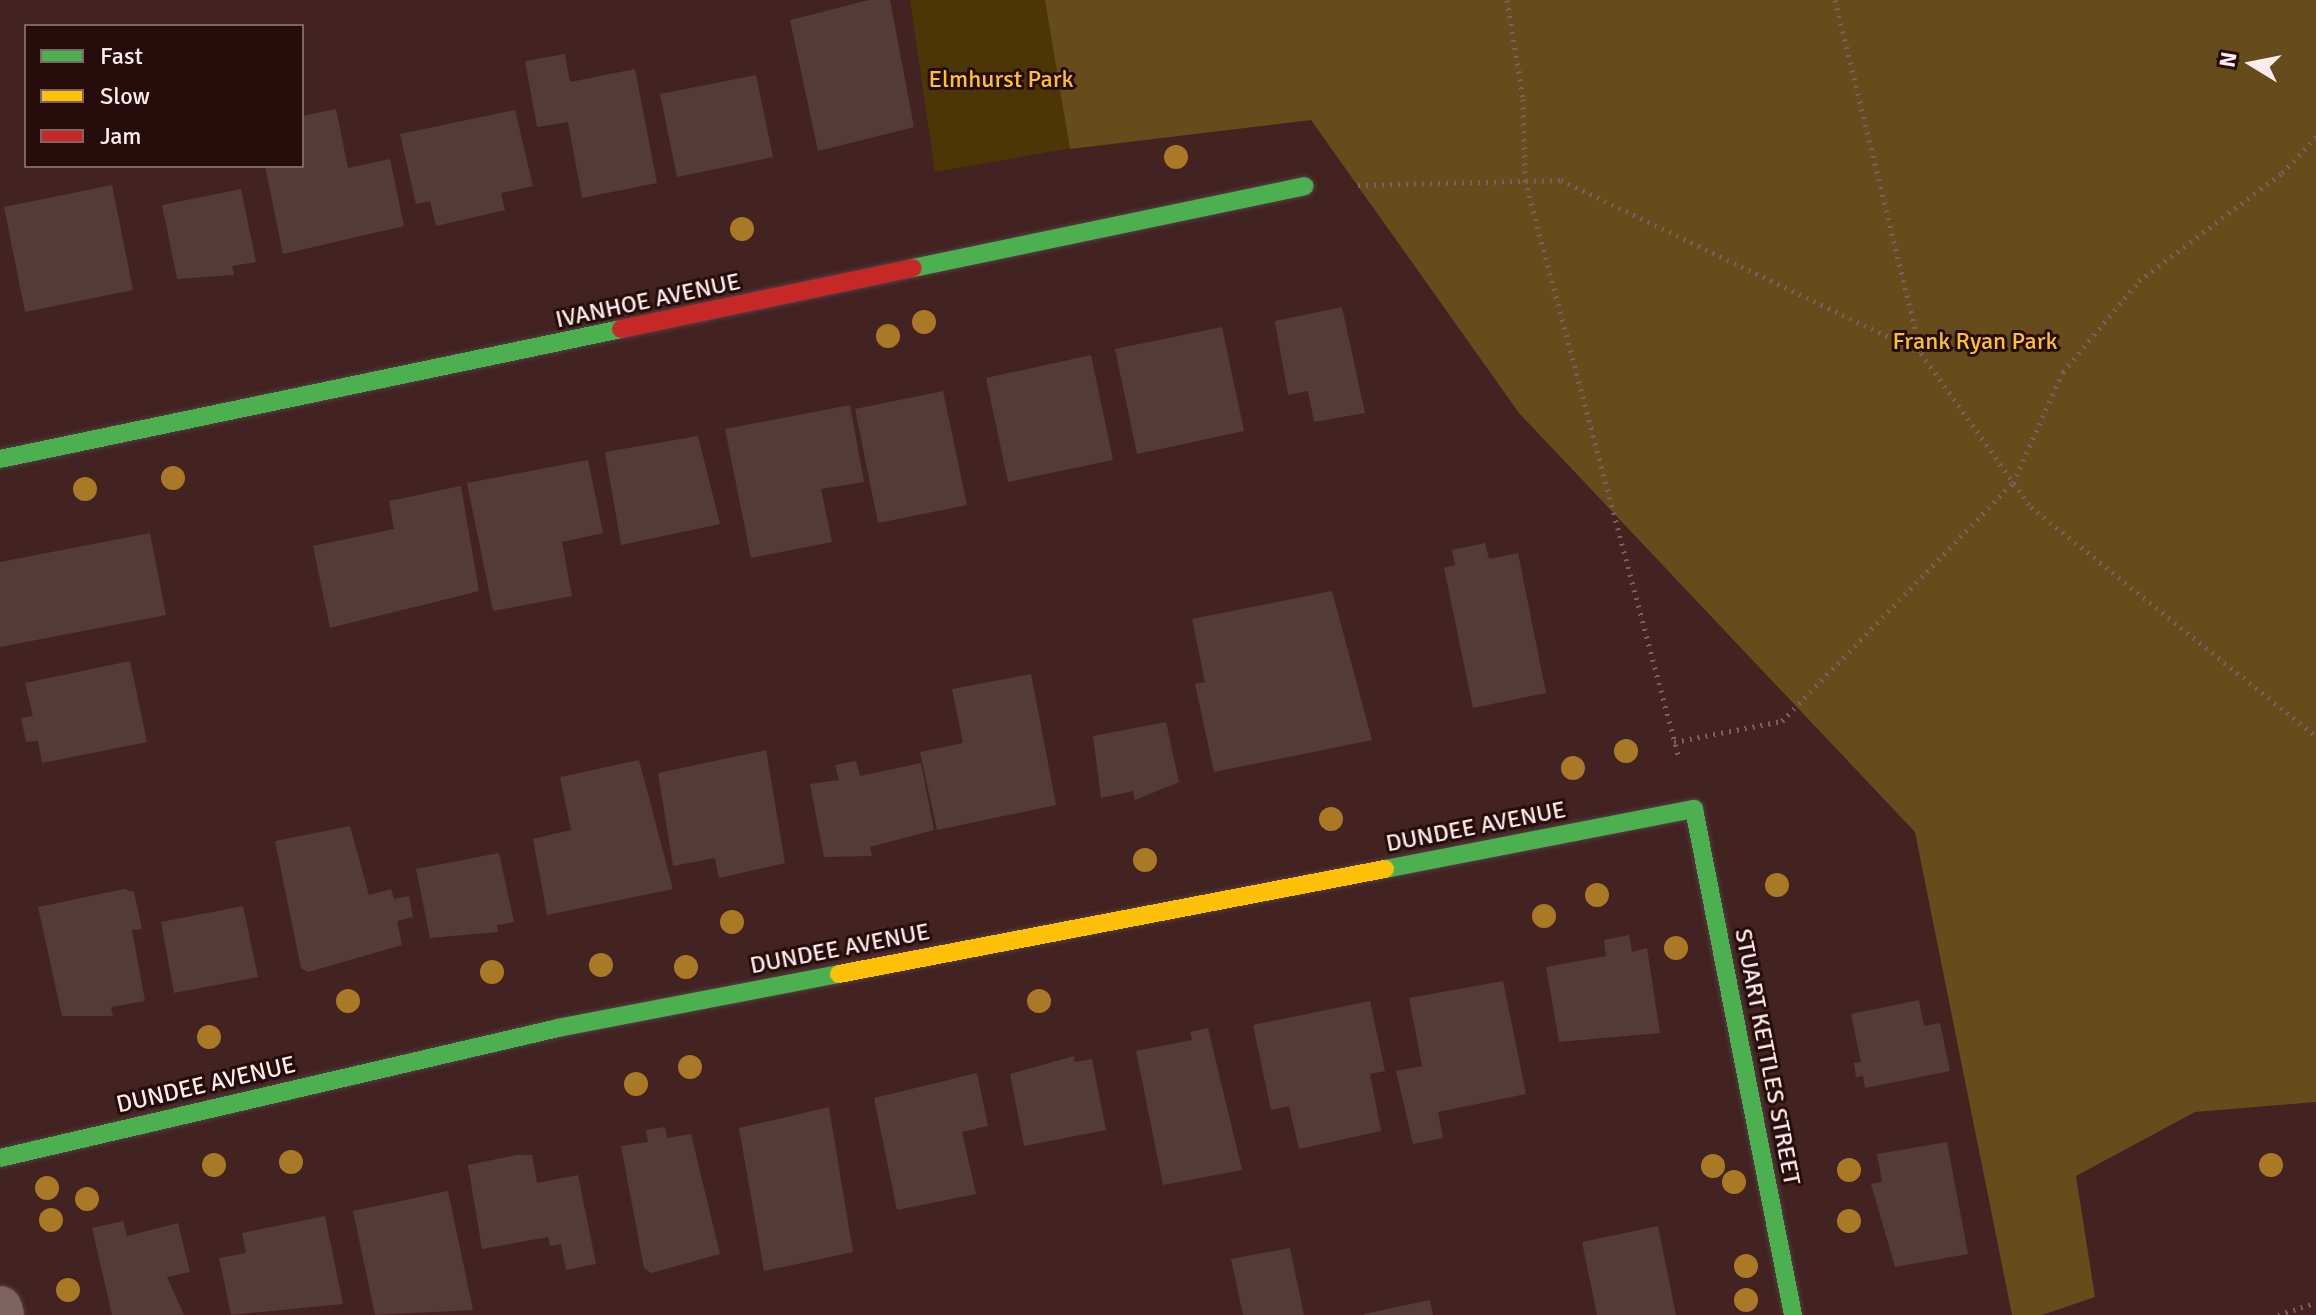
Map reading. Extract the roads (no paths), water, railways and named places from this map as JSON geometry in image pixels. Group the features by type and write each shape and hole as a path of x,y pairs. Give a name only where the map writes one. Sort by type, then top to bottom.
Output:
{"street":[{"name":"IVANHOE AVENUE","path":"0,459 1305,186"},
{"name":"DUNDEE AVENUE","path":"0,1158 558,1028 1694,809"},
{"name":"STUART KETTLES STREET","path":"1694,809 1793,1315"},
{"path":"0,1308 2,1315"}],"park label":[{"name":"Elmhurst Park","path":"1001,80"},
{"name":"Frank Ryan Park","path":"1975,342"}]}
